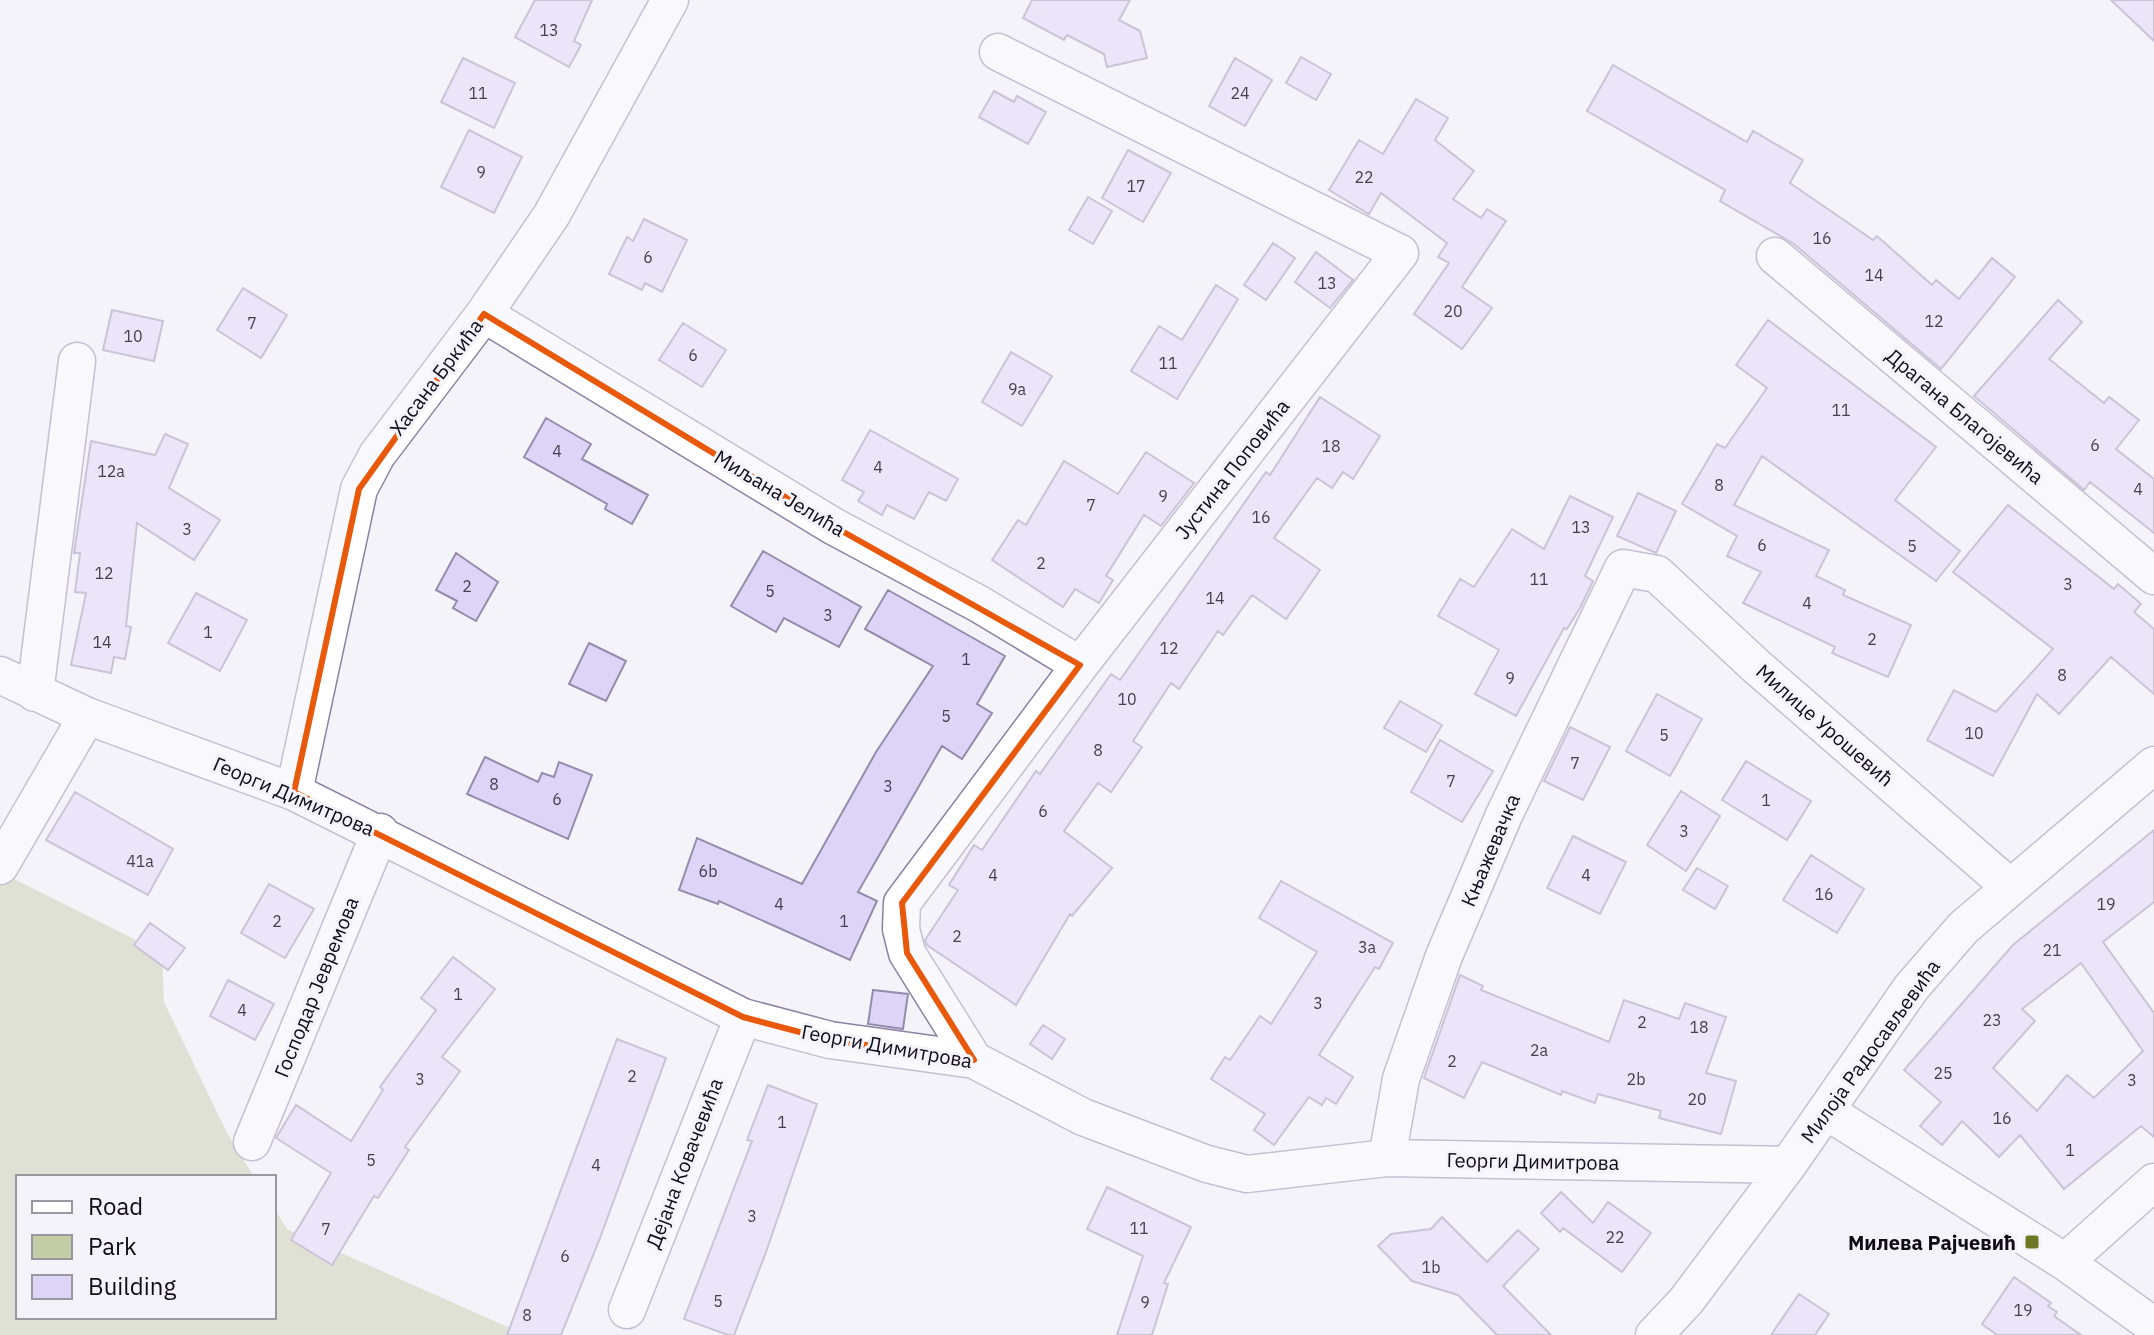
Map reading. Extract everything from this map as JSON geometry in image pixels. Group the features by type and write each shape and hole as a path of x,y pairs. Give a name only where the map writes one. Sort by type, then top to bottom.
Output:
{"street":[{"name":"Хасана Бркића","path":"294,792 359,489 401,422 484,314 551,216 670,0"},
{"name":"Јустина Поповића","path":"974,1060 907,953 901,929 902,903 1080,665 1400,253 998,52"},
{"name":"Драгана Благојевића","path":"1775,256 2154,576"},
{"name":"Миљана Јелића","path":"484,314 833,526 979,604 1080,665"},
{"path":"35,693 77,361"},
{"name":"Књажевачка","path":"1387,1158 1401,1079 1444,956 1504,815 1623,568 1638,569"},
{"name":"Милице Урошевић","path":"1638,569 1657,574 1756,666 2010,887"},
{"name":"Георги Димитрова","path":"0,675 87,716 294,792 380,832 743,1017 830,1040 974,1060 1083,1117 1207,1164 1247,1174 1387,1158 1788,1165"},
{"path":"0,866 87,716"},
{"name":"Милоја Радосављевића","path":"1654,1335 1686,1301 1788,1165 1911,988 1963,928 2154,765"},
{"name":"Господар Јевремова","path":"252,1142 380,832"},
{"name":"Дејана Ковачевића","path":"627,1310 743,1017"},
{"path":"1826,1111 2065,1262 2154,1326"},
{"path":"2065,1262 2154,1182"}],"highlighted area":[{"path":"484,314 833,526 1080,665 902,903 907,953 974,1060 830,1040 743,1017 294,792 359,489"}],"green space":[{"path":"0,872 162,953 164,1002 227,1133 253,1175 16,1175 16,1319 276,1319 276,1211 287,1229 526,1335 0,1335"}],"building":[{"path":"535,0 592,0 574,41 581,45 569,67 515,37"},
{"path":"1032,0 1130,0 1119,20 1140,31 1147,58 1107,67 1104,54 1067,35 1064,40 1023,18"},
{"path":"2111,0 2154,0 2154,41"},
{"path":"1301,57 1331,74 1316,100 1286,83"},
{"path":"463,58 515,83 494,128 441,102"},
{"path":"1235,58 1272,80 1245,126 1209,106"},
{"path":"1613,65 1747,142 1753,131 1803,160 1790,183 1873,240 1877,236 1932,285 1936,280 1959,299 1992,258 2015,277 1941,369 1794,244 1720,201 1725,190 1587,111"},
{"path":"994,91 1014,102 1017,96 1046,112 1028,144 979,117"},
{"path":"1416,99 1448,118 1435,140 1474,171 1453,199 1481,218 1487,209 1506,221 1462,287 1492,308 1462,349 1414,314 1449,263 1438,257 1447,243 1381,193 1369,214 1329,190 1359,140 1383,154"},
{"path":"469,130 522,157 494,213 441,187"},
{"path":"1128,150 1171,173 1143,222 1102,198"},
{"path":"1088,197 1112,211 1093,244 1069,230"},
{"path":"644,219 687,240 662,292 645,283 642,290 609,274 627,237 633,241"},
{"path":"1273,243 1295,258 1266,300 1244,285"},
{"path":"1316,252 1353,280 1330,308 1295,282"},
{"path":"1216,285 1238,299 1177,399 1131,371 1159,326 1182,340"},
{"path":"243,288 287,315 261,358 217,330"},
{"path":"2058,300 2082,322 2049,359 2104,403 2109,397 2139,420 2116,449 2154,479 2154,533 2090,482 2084,490 1974,396"},
{"path":"112,310 163,321 154,361 103,350"},
{"path":"1768,320 1936,447 1895,500 1960,551 1936,581 1762,456 1734,505 1829,550 1816,576 1845,590 1843,595 1911,625 1888,677 1832,653 1835,647 1743,603 1761,572 1727,556 1737,536 1682,504 1717,444 1725,448 1767,388 1736,365"},
{"path":"683,323 726,350 702,387 659,360"},
{"path":"1011,352 1052,376 1022,426 982,402"},
{"path":"1320,397 1380,436 1353,479 1343,472 1332,488 1317,478 1274,538 1320,570 1286,619 1252,595 1223,635 1218,631 1179,689 1171,683 1133,741 1142,747 1111,792 1098,783 1064,831 1112,868 1072,916 1070,914 1016,1005 927,945 925,940 958,890 949,885 974,845 982,850 1036,771 1040,774 1111,674 1120,680 1266,472 1270,475"},
{"path":"546,418 591,444 582,459 648,495 632,524 605,509 607,504 524,457"},
{"path":"870,430 958,479 946,501 929,492 914,519 887,505 882,515 858,501 864,492 842,480"},
{"path":"165,434 188,444 169,488 220,520 194,560 137,523 126,626 131,627 125,659 114,657 111,673 71,665 86,593 75,592 80,553 74,553 91,441 155,455"},
{"path":"1146,452 1194,483 1161,526 1144,515 1106,576 1113,580 1099,603 1075,589 1063,607 992,560 1018,520 1026,525 1064,461 1118,494"},
{"path":"1638,493 1676,511 1656,553 1617,536"},
{"path":"1570,496 1613,517 1585,576 1593,581 1580,608 1567,629 1564,628 1516,716 1475,694 1499,650 1438,616 1460,579 1474,587 1512,529 1544,549"},
{"path":"2008,505 2114,589 2118,584 2141,604 2134,612 2154,629 2154,694 2111,657 2059,714 2037,694 1993,776 1927,740 1954,690 1996,712 2053,649 1953,572"},
{"path":"763,551 861,607 839,647 784,618 776,632 731,606"},
{"path":"456,553 498,582 476,621 453,608 457,601 436,590"},
{"path":"888,590 1005,656 977,704 992,713 962,759 942,746 858,892 877,901 850,960 719,901 718,904 679,890 697,838 802,884 876,752 933,666 865,629"},
{"path":"196,593 247,620 220,671 168,643"},
{"path":"589,643 626,661 606,701 569,684"},
{"path":"1657,694 1702,719 1670,776 1626,751"},
{"path":"1400,701 1442,725 1426,752 1384,728"},
{"path":"1570,727 1610,747 1583,800 1544,781"},
{"path":"1440,740 1493,771 1462,822 1411,792"},
{"path":"485,757 538,782 542,773 554,777 559,762 592,775 568,839 467,794"},
{"path":"1746,761 1811,801 1787,840 1722,800"},
{"path":"1681,791 1720,816 1686,871 1647,845"},
{"path":"75,792 173,849 148,895 46,840"},
{"path":"2154,830 2154,902 2103,942 2154,1013 2154,1137 2141,1126 2064,1189 2020,1135 1999,1157 1962,1121 1942,1145 1920,1126 1941,1102 1904,1070 2013,945","holes":["2081,963 2143,1051 2094,1098 2067,1075 2037,1111 1993,1068 2035,1021 2022,1009"]},
{"path":"1573,836 1626,862 1600,914 1547,888"},
{"path":"1811,855 1864,889 1837,933 1783,900"},
{"path":"1697,868 1728,886 1715,909 1683,890"},
{"path":"1281,881 1393,943 1379,969 1375,967 1319,1055 1353,1077 1336,1104 1326,1098 1322,1105 1309,1097 1274,1145 1254,1130 1265,1114 1211,1079 1225,1057 1230,1060 1260,1016 1271,1024 1317,952 1259,918"},
{"path":"269,884 314,909 285,958 241,933"},
{"path":"150,923 185,948 168,970 134,945"},
{"path":"453,957 495,989 442,1057 460,1071 405,1147 409,1150 378,1198 374,1196 332,1265 291,1240 331,1173 276,1138 296,1105 351,1141 383,1090 380,1087 436,1010 421,998"},
{"path":"1460,975 1483,986 1481,990 1609,1042 1624,1000 1679,1019 1685,1003 1726,1017 1706,1073 1736,1081 1721,1134 1659,1118 1661,1111 1598,1094 1595,1103 1562,1091 1561,1095 1482,1062 1464,1098 1424,1078"},
{"path":"228,980 274,1004 255,1040 210,1016"},
{"path":"873,990 908,994 903,1029 868,1024"},
{"path":"1043,1025 1065,1039 1052,1059 1030,1044"},
{"path":"617,1039 666,1058 600,1238 561,1335 507,1335"},
{"path":"768,1085 817,1104 766,1252 734,1335 728,1335 684,1319 752,1141 747,1140"},
{"path":"1107,1187 1191,1227 1164,1283 1168,1284 1152,1335 1117,1335 1143,1256 1087,1229"},
{"path":"1561,1192 1593,1223 1608,1202 1651,1233 1622,1272 1563,1228 1560,1232 1541,1213"},
{"path":"1442,1217 1487,1262 1518,1230 1539,1249 1503,1286 1551,1335 1497,1335 1458,1295 1412,1281 1378,1246 1391,1234 1431,1229"},
{"path":"2014,1277 2051,1303 2048,1306 2057,1312 2054,1316 2081,1335 1997,1335 1982,1324"},
{"path":"1799,1294 1829,1314 1815,1335 1771,1335"}],"place":[{"name":"Милева Рајчевић","path":"2032,1242"}]}
